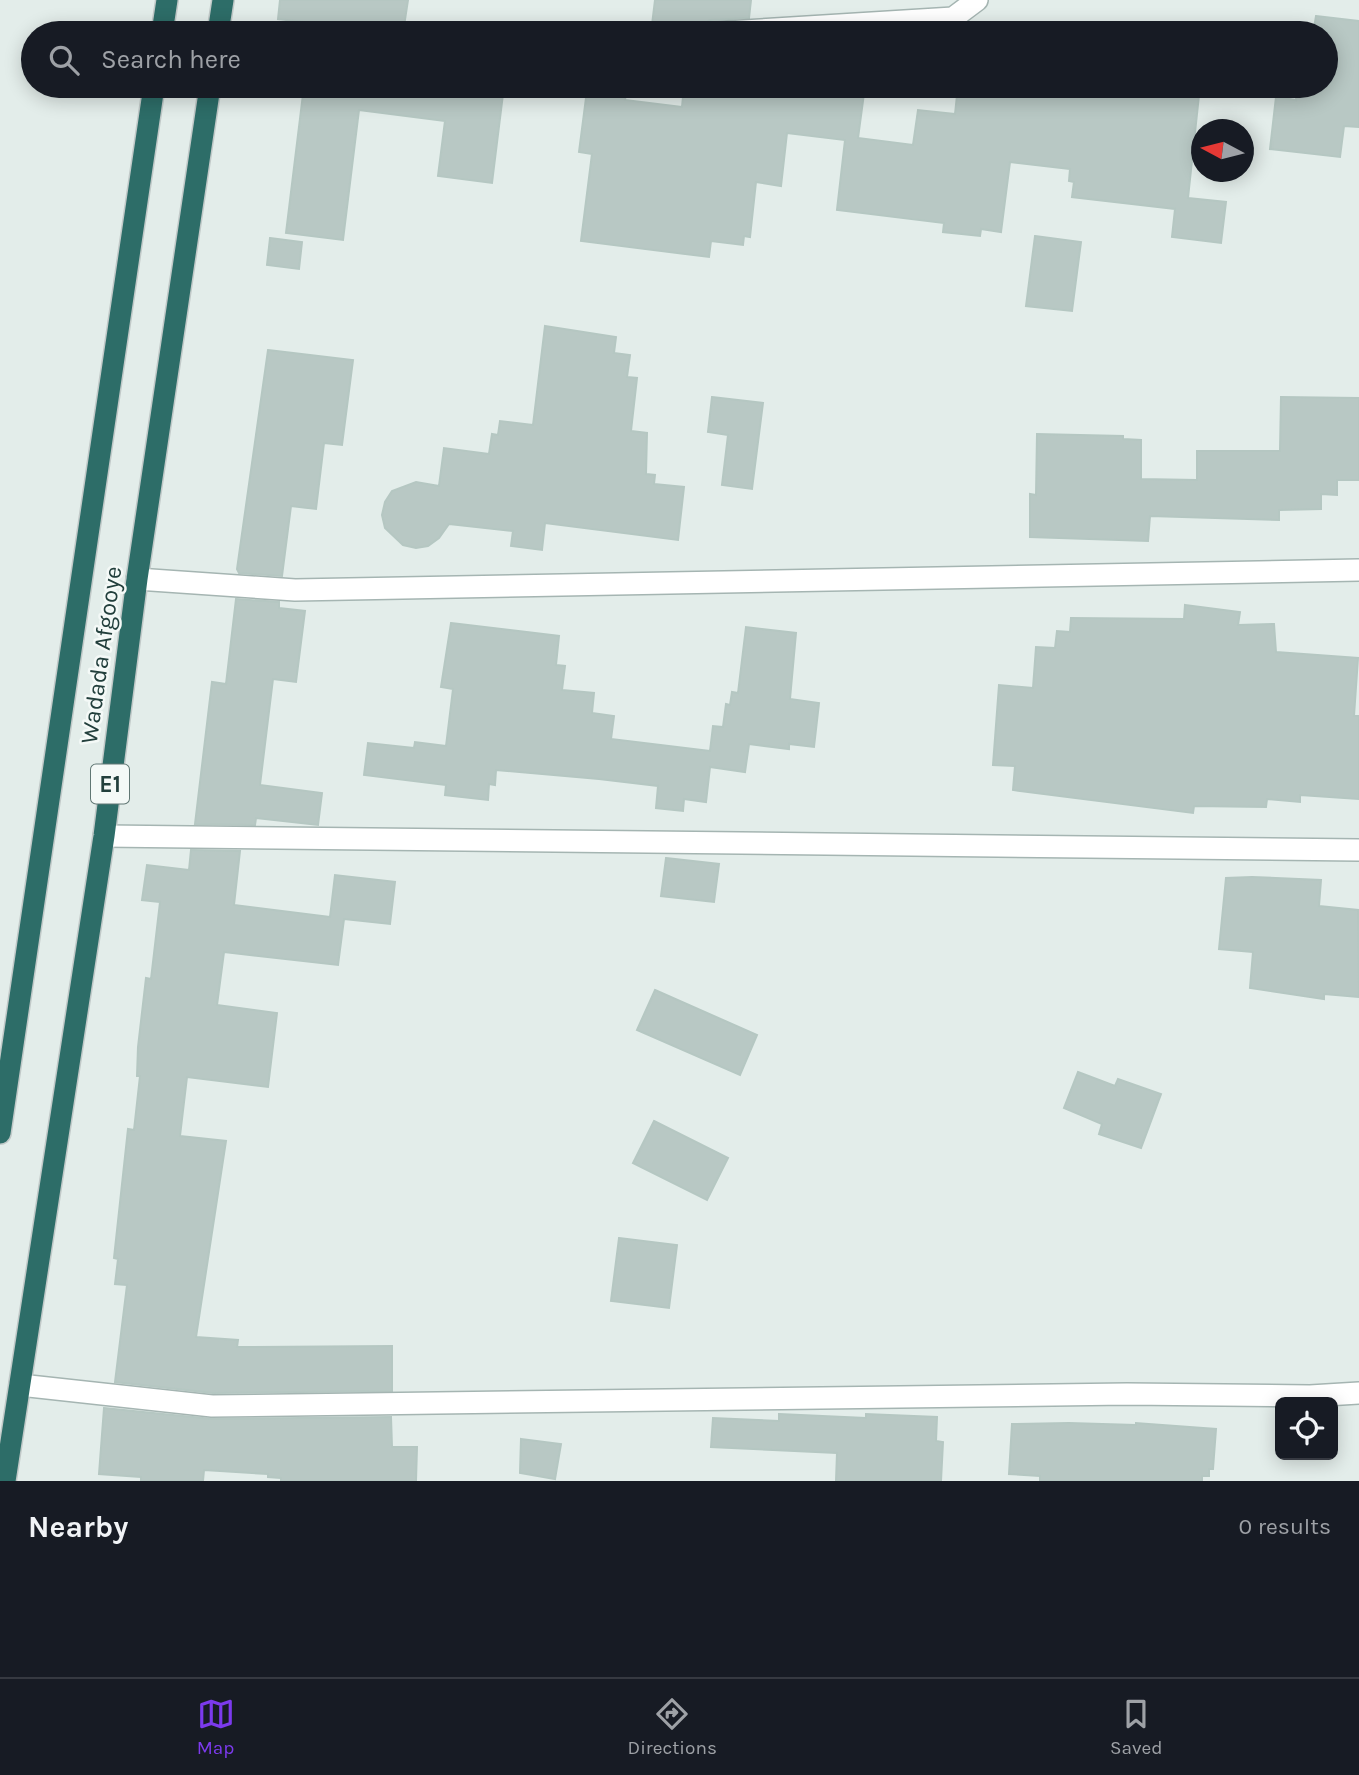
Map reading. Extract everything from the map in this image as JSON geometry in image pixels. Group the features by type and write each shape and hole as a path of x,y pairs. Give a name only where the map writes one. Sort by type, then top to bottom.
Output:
{"highway":[{"path":"164,21 167,0"},
{"path":"220,21 223,0"},
{"name":"Wadada Afgooye","path":"0,1133 152,98"},
{"name":"Wadada Afgooye","path":"5,1481 104,836 137,579 208,98"}],"street":[{"path":"905,21 953,18 977,0"},
{"path":"137,579 295,590 1359,570"},
{"path":"104,836 217,835 1359,850"},
{"path":"20,1385 212,1406 1127,1394 1310,1396 1359,1393"}],"building":[{"path":"280,0 408,0 405,21 278,19"},
{"path":"655,0 751,0 749,18 652,21"},
{"path":"1316,16 1359,21 1359,127 1344,126 1340,157 1270,149 1276,98 1338,98 1338,21 1315,21"},
{"path":"303,98 503,98 492,183 438,176 445,121 359,110 343,240 286,233"},
{"path":"586,98 682,107 683,98 863,98 858,138 913,145 918,110 955,114 957,98 1199,98 1196,119 1191,119 1188,198 1226,202 1221,243 1172,237 1175,209 1072,197 1074,182 1069,181 1070,169 1010,162 1001,232 981,229 980,236 943,232 944,223 837,210 845,140 787,133 781,186 756,182 750,237 744,236 743,245 711,241 709,257 581,241 592,154 579,152"},
{"path":"1035,236 1081,242 1072,311 1026,306"},
{"path":"270,238 302,242 299,269 267,265"},
{"path":"545,326 616,337 614,353 630,355 627,377 637,378 631,431 647,433 646,474 655,475 654,484 684,487 678,540 545,523 542,550 511,546 513,531 449,524 439,538 428,546 416,548 403,545 385,528 382,515 385,502 392,491 416,482 439,486 444,448 489,454 492,434 498,435 500,421 533,425"},
{"path":"268,350 353,360 342,445 324,443 316,509 291,506 282,576 239,573 237,569"},
{"path":"712,397 763,403 752,489 722,485 728,435 708,432"},
{"path":"1281,397 1359,398 1359,480 1337,480 1337,495 1321,494 1321,509 1279,510 1279,520 1150,516 1148,541 1030,537 1030,494 1036,495 1037,434 1123,436 1123,439 1141,440 1141,479 1197,480 1197,451 1280,451"},
{"path":"236,599 279,602 279,608 305,611 296,682 273,679 260,785 322,793 318,825 256,818 255,825 195,824 212,682 226,684"},
{"path":"1185,605 1240,612 1238,625 1274,624 1276,652 1358,658 1354,716 1359,716 1359,799 1300,795 1300,802 1267,799 1266,807 1194,806 1193,813 1013,790 1015,766 993,765 999,685 1033,688 1036,647 1055,648 1057,631 1070,632 1071,618 1184,619"},
{"path":"451,623 559,636 556,665 565,666 562,690 594,693 592,713 614,716 611,739 710,751 713,726 723,727 726,704 730,705 732,692 738,693 746,627 796,633 790,699 819,703 814,747 789,744 789,749 749,744 745,772 710,767 706,802 684,799 683,811 656,808 658,786 599,779 496,770 495,785 489,784 488,800 445,795 446,785 364,775 368,743 414,748 415,742 446,746 453,689 441,687"},
{"path":"191,850 240,851 234,905 330,917 335,875 395,882 390,924 344,919 338,965 224,952 217,1005 277,1013 268,1087 187,1077 180,1136 226,1141 196,1337 238,1340 237,1347 392,1346 392,1391 213,1393 115,1382 127,1285 115,1284 118,1259 114,1258 128,1129 134,1130 140,1076 137,1076 138,1047 146,978 151,979 160,902 142,900 147,865 189,870"},
{"path":"666,858 719,864 714,902 661,896"},
{"path":"1226,878 1321,880 1319,906 1358,910 1359,997 1324,994 1324,999 1250,988 1253,952 1219,949"},
{"path":"655,990 757,1035 740,1075 637,1030"},
{"path":"1078,1072 1115,1086 1118,1079 1161,1094 1141,1148 1099,1134 1102,1124 1064,1108"},
{"path":"654,1121 728,1158 707,1200 633,1163"},
{"path":"619,1238 677,1245 669,1308 611,1301"},
{"path":"104,1408 212,1419 391,1417 392,1447 417,1447 416,1481 281,1481 281,1478 268,1477 268,1474 204,1470 203,1481 141,1481 141,1477 99,1474"},
{"path":"779,1414 866,1418 866,1414 937,1417 936,1441 943,1442 941,1481 836,1481 837,1453 711,1447 713,1418 779,1421"},
{"path":"1136,1423 1216,1429 1213,1469 1209,1469 1209,1476 1202,1476 1202,1481 1040,1481 1040,1476 1009,1474 1012,1424"},
{"path":"521,1439 561,1444 555,1479 520,1473"}]}
